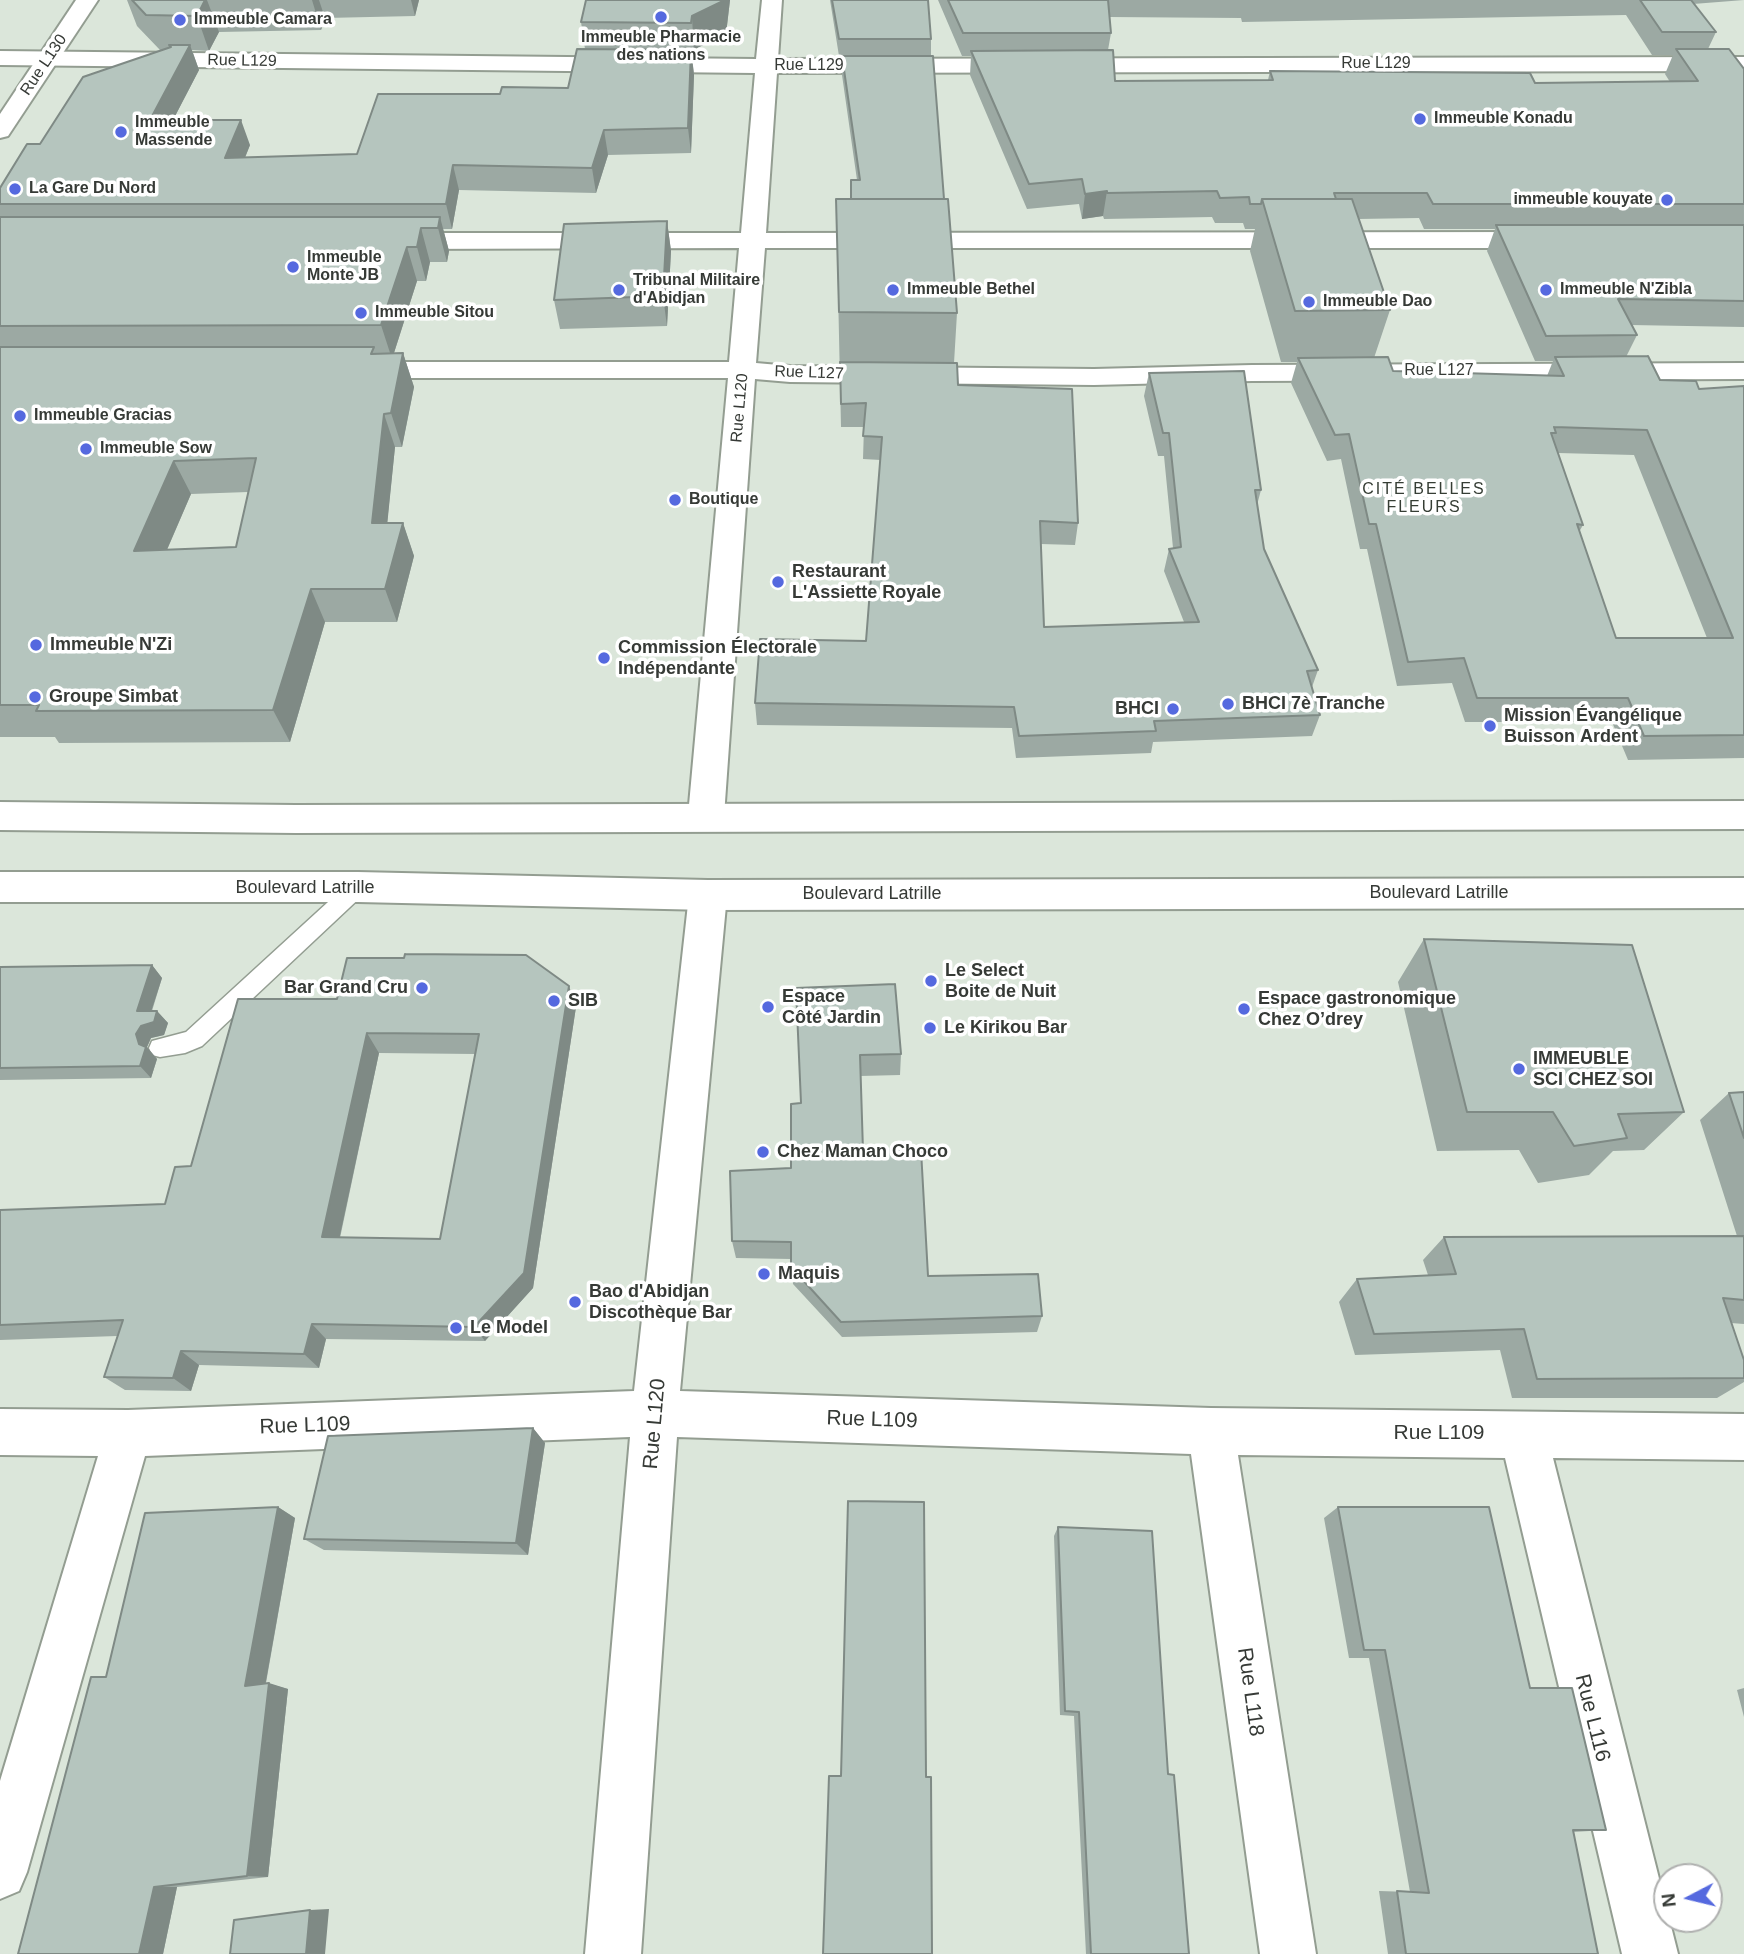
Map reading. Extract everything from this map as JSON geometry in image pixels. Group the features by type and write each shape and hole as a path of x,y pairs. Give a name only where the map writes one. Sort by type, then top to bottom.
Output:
{"street":[{"name":"Rue L130","path":"0,131 88,0"},
{"name":"Rue L120","path":"706,816 772,0"},
{"name":"Rue L129","path":"0,58 765,66 1731,67"},
{"path":"376,241 1562,240"},
{"name":"Rue L127","path":"330,370 743,370 790,374 1094,377 1265,373 1744,371"},
{"path":"0,816 296,819 1744,815"},
{"name":"Boulevard Latrille","path":"0,887 358,887 708,895 1744,893"},
{"name":"Rue L120","path":"613,1954 655,1413 708,895"},
{"name":"Rue L109","path":"0,1432 128,1433 655,1413 1210,1431 1744,1437"},
{"name":"Rue L118","path":"1210,1431 1288,1954"},
{"path":"0,1872 128,1433"},
{"name":"Rue L116","path":"1525,1433 1533,1482 1650,1954"}],"lane":[{"path":"160,1048 185,1044 194,1039 358,887"}],"building":[{"path":"132,0 205,0 197,16 146,15"},
{"path":"586,0 723,1 692,16 691,23 581,22"},
{"path":"832,0 928,0 931,39 839,39"},
{"path":"948,0 1108,0 1111,33 963,33"},
{"path":"1640,0 1691,0 1716,32 1662,32"},
{"path":"169,45 190,45 150,120 241,120 225,158 357,154 378,94 500,94 502,87 568,88 577,49 691,50 688,128 604,130 592,168 453,165 446,204 0,204 0,188 27,144 40,144 83,77 171,47"},
{"path":"1676,49 1729,49 1744,69 1744,204 1433,204 1427,193 1334,193 1336,199 1262,199 1261,204 1250,204 1249,197 1220,198 1217,191 1107,191 1085,194 1082,179 1029,184 971,51 1113,50 1115,81 1273,80 1270,71 1530,73 1535,83 1698,81"},
{"path":"842,56 933,56 944,199 851,199 851,180 860,180"},
{"path":"836,199 948,199 957,313 839,312"},
{"path":"1262,199 1352,199 1390,310 1295,311"},
{"path":"0,217 440,217 438,228 421,228 417,247 407,247 381,325 0,326"},
{"path":"667,221 663,296 554,300 564,224"},
{"path":"1496,225 1744,225 1744,301 1618,299 1637,335 1546,336"},
{"path":"0,347 374,347 371,354 403,353 391,413 384,414 372,523 403,523 385,589 311,589 273,710 36,711 39,705 0,705","holes":["256,458 236,547 134,551 174,461"]},
{"path":"1648,356 1660,380 1696,381 1699,389 1744,386 1744,735 1644,736 1628,698 1477,698 1464,658 1408,662 1376,524 1369,524 1349,434 1335,435 1298,358 1388,357 1393,371 1564,376 1555,357","holes":["1554,427 1647,430 1733,638 1616,638 1577,524 1583,525 1551,433 1556,433"]},
{"path":"840,362 957,363 958,385 1072,389 1078,523 1040,521 1044,627 1199,622 1169,549 1181,547 1169,433 1163,433 1149,373 1244,371 1261,490 1255,490 1264,549 1318,670 1307,671 1320,715 1154,721 1156,731 1019,736 1014,707 755,703 760,639 866,641 882,437 863,436 866,403 841,404"},
{"path":"1424,939 1632,945 1684,1112 1618,1114 1627,1138 1574,1146 1553,1112 1467,1112"},
{"path":"405,954 526,955 569,986 524,1273 474,1327 312,1324 304,1354 181,1351 173,1378 104,1377 123,1320 0,1325 0,1210 165,1204 175,1167 191,1166 238,999 337,999 347,958 404,958","holes":["367,1033 479,1034 440,1239 322,1237"]},
{"path":"152,965 137,1011 157,1011 154,1022 141,1026 136,1034 139,1044 146,1047 140,1066 0,1068 0,967"},
{"path":"895,984 901,1054 860,1055 863,1151 921,1150 928,1276 1038,1274 1042,1316 841,1322 791,1267 791,1242 732,1241 730,1171 791,1168 791,1104 801,1103 796,988"},
{"path":"1744,1092 1744,1138 1729,1093"},
{"path":"1744,1236 1744,1300 1723,1298 1744,1360 1744,1378 1537,1379 1524,1329 1374,1334 1357,1279 1456,1274 1444,1237"},
{"path":"533,1428 516,1543 304,1539 328,1436"},
{"path":"848,1501 924,1502 926,1777 931,1777 932,1954 823,1954 829,1776 841,1776"},
{"path":"278,1507 245,1686 269,1683 247,1876 154,1887 139,1954 18,1954 91,1677 106,1677 145,1513"},
{"path":"1338,1507 1489,1507 1530,1688 1572,1688 1606,1830 1573,1830 1598,1954 1406,1954 1397,1891 1429,1893 1385,1650 1364,1650"},
{"path":"1058,1527 1152,1531 1168,1774 1174,1775 1189,1954 1091,1954 1079,1712 1065,1711"},
{"path":"310,1910 306,1954 230,1954 234,1920"}],"place":[{"name":"Immeuble Pharmacie des nations","path":"661,17"},
{"name":"Immeuble Camara","path":"180,20"},
{"name":"Immeuble Konadu","path":"1420,119"},
{"name":"Immeuble Massende","path":"121,132"},
{"name":"La Gare Du Nord","path":"15,189"},
{"name":"immeuble kouyate","path":"1667,200"},
{"name":"Immeuble Monte JB","path":"293,267"},
{"name":"Tribunal Militaire d'Abidjan","path":"619,290"},
{"name":"Immeuble Bethel","path":"893,290"},
{"name":"Immeuble N'Zibla","path":"1546,290"},
{"name":"Immeuble Dao","path":"1309,302"},
{"name":"Immeuble Sitou","path":"361,313"},
{"name":"Immeuble Gracias","path":"20,416"},
{"name":"Immeuble Sow","path":"86,449"},
{"name":"Boutique","path":"675,500"},
{"name":"Restaurant L'Assiette Royale","path":"778,582"},
{"name":"Immeuble N'Zi","path":"36,645"},
{"name":"Commission Électorale Indépendante","path":"604,658"},
{"name":"Groupe Simbat","path":"35,697"},
{"name":"BHCI 7è Tranche","path":"1228,704"},
{"name":"BHCI","path":"1173,709"},
{"name":"Mission Évangélique Buisson Ardent","path":"1490,726"},
{"name":"Le Select Boite de Nuit","path":"931,981"},
{"name":"Bar Grand Cru","path":"422,988"},
{"name":"SIB","path":"554,1001"},
{"name":"Espace Côté Jardin","path":"768,1007"},
{"name":"Espace gastronomique Chez O’drey","path":"1244,1009"},
{"name":"Le Kirikou Bar","path":"930,1028"},
{"name":"IMMEUBLE SCI CHEZ SOI","path":"1519,1069"},
{"name":"Chez Maman Choco","path":"763,1152"},
{"name":"Maquis","path":"764,1274"},
{"name":"Bao d'Abidjan Discothèque Bar","path":"575,1302"},
{"name":"Le Model","path":"456,1328"}],"district":[{"name":"CITÉ BELLES FLEURS","path":"1424,499"}]}
